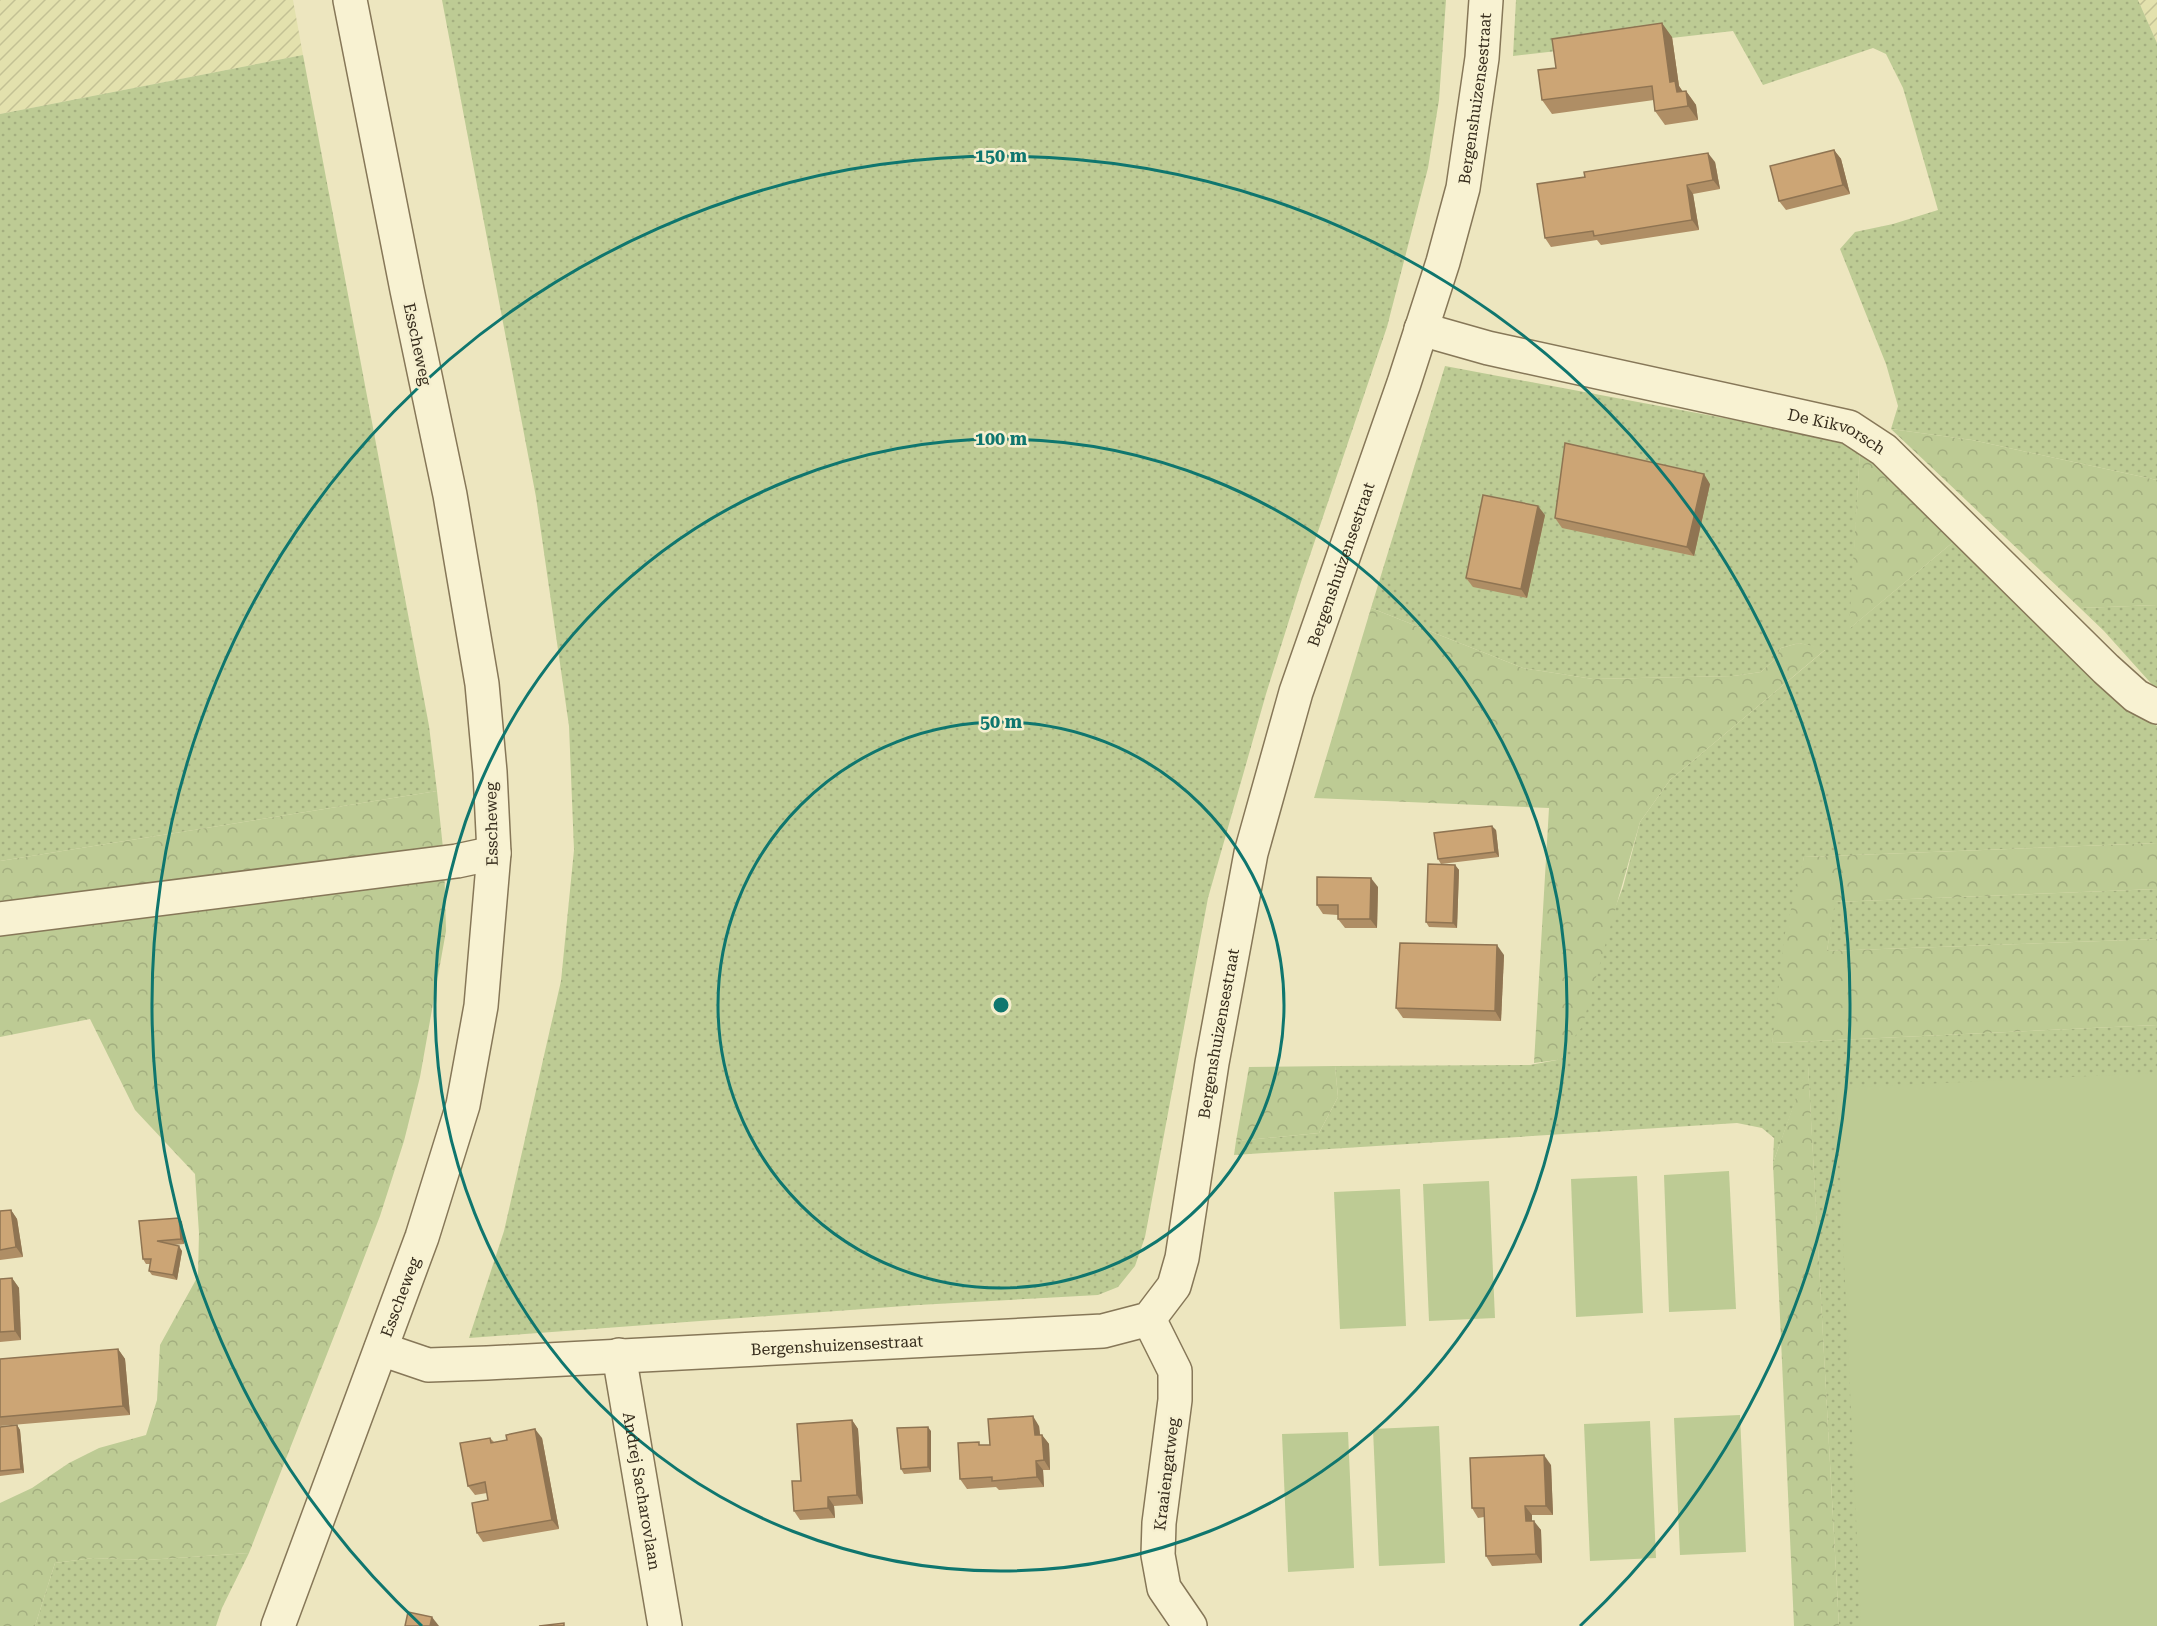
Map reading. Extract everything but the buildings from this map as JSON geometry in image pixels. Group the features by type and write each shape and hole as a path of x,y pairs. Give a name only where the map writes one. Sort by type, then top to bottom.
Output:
{"street":[{"name":"Esscheweg","path":"278,1626 422,1237 462,1105 481,1006 494,853 482,684 452,506 350,0"},
{"name":"Bergenshuizensestraat","path":"381,1349 428,1365 1103,1331 1149,1319 1174,1286 1182,1258 1212,1063 1251,853 1296,692 1421,329 1443,262 1463,188 1482,58 1486,0"},
{"name":"De Kikvorsch","path":"1421,329 1488,348 1849,427 1884,450 2106,669 2136,696 2157,707"},
{"path":"0,920 457,861 494,853"},
{"name":"Kraaiengatweg","path":"1149,1319 1175,1371 1175,1400 1159,1523 1158,1555 1164,1588 1190,1626"},
{"name":"Andrej Sacharovlaan","path":"619,1355 664,1626"}],"shaded area":[{"path":"0,0 293,0 303,55 0,114"},
{"path":"2138,0 2157,0 2157,43"}],"green space":[{"path":"442,0 1446,0 1439,100 1428,168 1387,327 1301,582 1266,694 1208,898 1145,1237 1135,1266 1118,1287 1098,1295 918,1305 469,1338 504,1231 561,981 574,850 569,726 536,497"},
{"path":"1516,0 2138,0 2157,43 2157,480 1972,440 1891,429 1898,406 1886,364 1840,249 1855,232 1893,224 1938,210 1903,88 1886,54 1873,48 1763,85 1733,31 1513,56"},
{"path":"303,55 429,726 437,791 0,861 0,114"},
{"path":"1445,366 1841,440 1860,450 1850,628 1958,538 2157,726 2157,843 1804,857 1772,1043 2157,1025 2157,1626 1839,1626 1808,1066 1773,1163 1774,1138 1762,1128 1737,1123 1234,1155 1236,1141 1319,1133 1338,1097 1335,1066 1530,1065 1557,1060 1623,887 1640,822 1670,780 1825,650 1799,643 1781,648 1774,660 1761,672 1733,676 1593,679 1523,668 1371,608"},
{"path":"1891,429 1972,440 2157,480 2157,605 2080,608"},
{"path":"1860,450 1958,538 1849,629"},
{"path":"2157,605 2157,690 2080,608"},
{"path":"1371,608 1523,668 1593,679 1733,676 1761,672 1774,660 1781,648 1799,643 1826,649 1670,780 1640,822 1582,1027 1557,1060 1534,1063 1549,808 1314,798"},
{"path":"437,791 444,858 446,931 420,1077 404,1141 380,1216 249,1553 147,1560 93,1558 55,1563 35,1626 0,1626 0,1503 32,1488 69,1463 99,1448 146,1435 157,1400 160,1345 198,1276 199,1233 195,1174 135,1110 90,1019 0,1037 0,861"},
{"path":"2157,843 2157,889 1835,902 1827,951 2157,939 2157,1025 1772,1043 1785,933 1804,857"},
{"path":"2157,889 2157,939 1827,951 1834,902"},
{"path":"1808,1064 1839,1626 1794,1626 1773,1163"},
{"path":"1335,1066 1338,1097 1319,1133 1236,1141 1249,1067"},
{"path":"2157,1073 2157,1626 1861,1626 1836,1088"},
{"path":"1729,1171 1736,1309 1669,1312 1664,1175"},
{"path":"1637,1176 1643,1313 1576,1317 1571,1179"},
{"path":"1489,1181 1495,1318 1429,1321 1423,1184"},
{"path":"1400,1189 1406,1326 1340,1329 1334,1192"},
{"path":"1740,1415 1746,1552 1680,1555 1674,1418"},
{"path":"1650,1421 1656,1558 1590,1561 1584,1424"},
{"path":"1439,1426 1445,1563 1379,1566 1373,1429"},
{"path":"1348,1432 1354,1568 1288,1572 1282,1434"},
{"path":"249,1553 222,1608 216,1626 35,1626 55,1563 93,1558 147,1560"}]}
